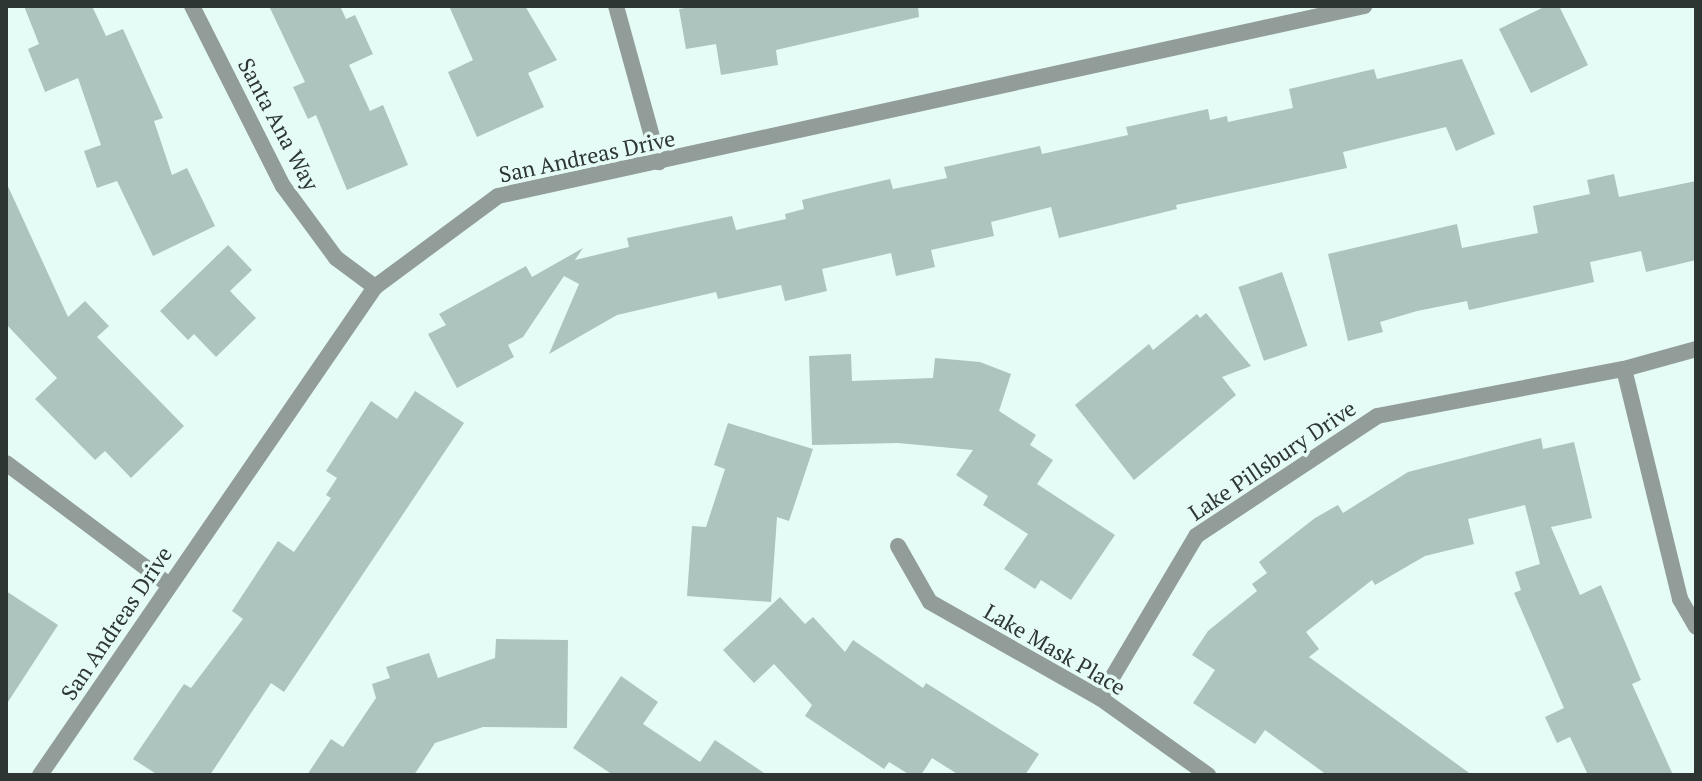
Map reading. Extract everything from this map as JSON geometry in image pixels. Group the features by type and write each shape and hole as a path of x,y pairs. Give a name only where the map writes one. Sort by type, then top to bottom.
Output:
{"street":[{"name":"Santa Ana Way","path":"192,6 283,186 336,258 375,287"},
{"path":"616,6 659,162"},
{"name":"San Andreas Drive","path":"40,775 168,584 375,287 498,196 1364,6"},
{"name":"Lake Pillsbury Drive","path":"1100,698 1196,536 1377,416 1624,369 1696,349"},
{"path":"1624,369 1680,599 1696,627"},
{"path":"6,463 168,584"},
{"name":"Lake Mask Place","path":"898,546 930,602 1100,698 1208,775"}],"building":[{"path":"24,6 92,6 106,36 123,29 163,118 154,121 172,175 187,168 215,226 153,256 117,181 97,188 84,151 101,145 78,78 45,92 28,49 39,44"},
{"path":"269,6 340,6 346,19 355,15 373,54 349,65 370,111 383,105 408,165 347,190 316,115 308,119 293,87 305,82"},
{"path":"449,6 525,6 557,60 528,73 544,107 477,137 448,72 473,60"},
{"path":"696,6 918,6 919,17 776,50 778,65 721,75 716,44 686,49 679,9"},
{"path":"1546,6 1559,6 1588,65 1531,93 1499,29"},
{"path":"1462,59 1495,134 1456,151 1446,127 1343,152 1347,168 1176,205 1177,209 1059,238 1051,207 991,222 994,236 931,250 935,267 896,276 891,253 822,269 827,291 785,301 781,285 718,299 716,292 617,315 549,354 579,284 564,276 523,337 508,345 514,357 457,388 428,334 446,325 439,314 526,266 532,277 583,248 575,260 629,247 627,238 732,216 736,230 786,219 785,214 804,209 802,200 830,193 890,179 893,189 947,178 944,167 1040,146 1042,154 1128,135 1126,127 1208,109 1210,120 1227,116 1228,122 1293,108 1289,89 1374,69 1377,79"},
{"path":"1614,174 1619,197 1696,181 1696,260 1646,272 1641,251 1590,262 1594,282 1469,310 1467,301 1417,311 1380,322 1383,332 1348,341 1328,254 1457,224 1462,248 1538,233 1533,206 1590,194 1587,180"},
{"path":"6,182 68,317 85,301 109,326 97,337 184,426 131,478 105,451 95,460 35,399 57,378 6,324"},
{"path":"228,245 252,270 230,291 256,318 216,357 194,334 188,340 160,311"},
{"path":"1282,272 1307,346 1264,361 1239,287"},
{"path":"1206,313 1251,366 1222,377 1236,395 1134,480 1075,405 1149,344 1153,350 1197,314 1200,318"},
{"path":"851,354 852,381 933,378 935,358 980,362 1011,374 999,411 1036,435 1030,445 1053,460 1037,484 1115,535 1071,600 1041,580 1035,589 1004,569 1028,534 983,505 988,496 956,475 973,450 898,443 812,445 809,356"},
{"path":"415,391 464,423 284,692 271,683 210,775 158,775 133,759 184,684 191,688 243,619 232,611 278,541 294,552 331,498 326,495 337,478 326,471 371,401 397,419"},
{"path":"728,423 813,449 789,521 777,517 771,602 687,596 692,526 706,527 725,469 714,465"},
{"path":"1541,438 1543,449 1574,442 1592,518 1551,527 1580,595 1601,585 1641,680 1632,684 1673,775 1588,775 1570,737 1557,743 1545,717 1564,708 1514,593 1521,590 1515,572 1540,564 1525,505 1468,519 1474,544 1425,556 1375,585 1372,580 1306,632 1319,649 1309,657 1472,775 1327,775 1265,730 1255,744 1193,703 1215,670 1192,655 1208,631 1257,591 1252,584 1267,573 1259,562 1315,518 1338,505 1343,513 1408,472"},
{"path":"6,591 58,625 6,705"},
{"path":"780,597 805,624 813,617 845,652 853,640 923,688 926,683 1039,754 1025,775 959,775 932,758 921,775 910,775 889,762 884,769 805,716 812,705 774,664 754,683 723,650"},
{"path":"496,639 568,640 567,728 483,727 435,743 414,775 307,775 331,739 343,747 376,698 372,684 390,678 386,667 429,653 438,678 495,658"},
{"path":"621,676 658,702 643,724 700,762 715,740 767,775 613,775 573,748"}]}
